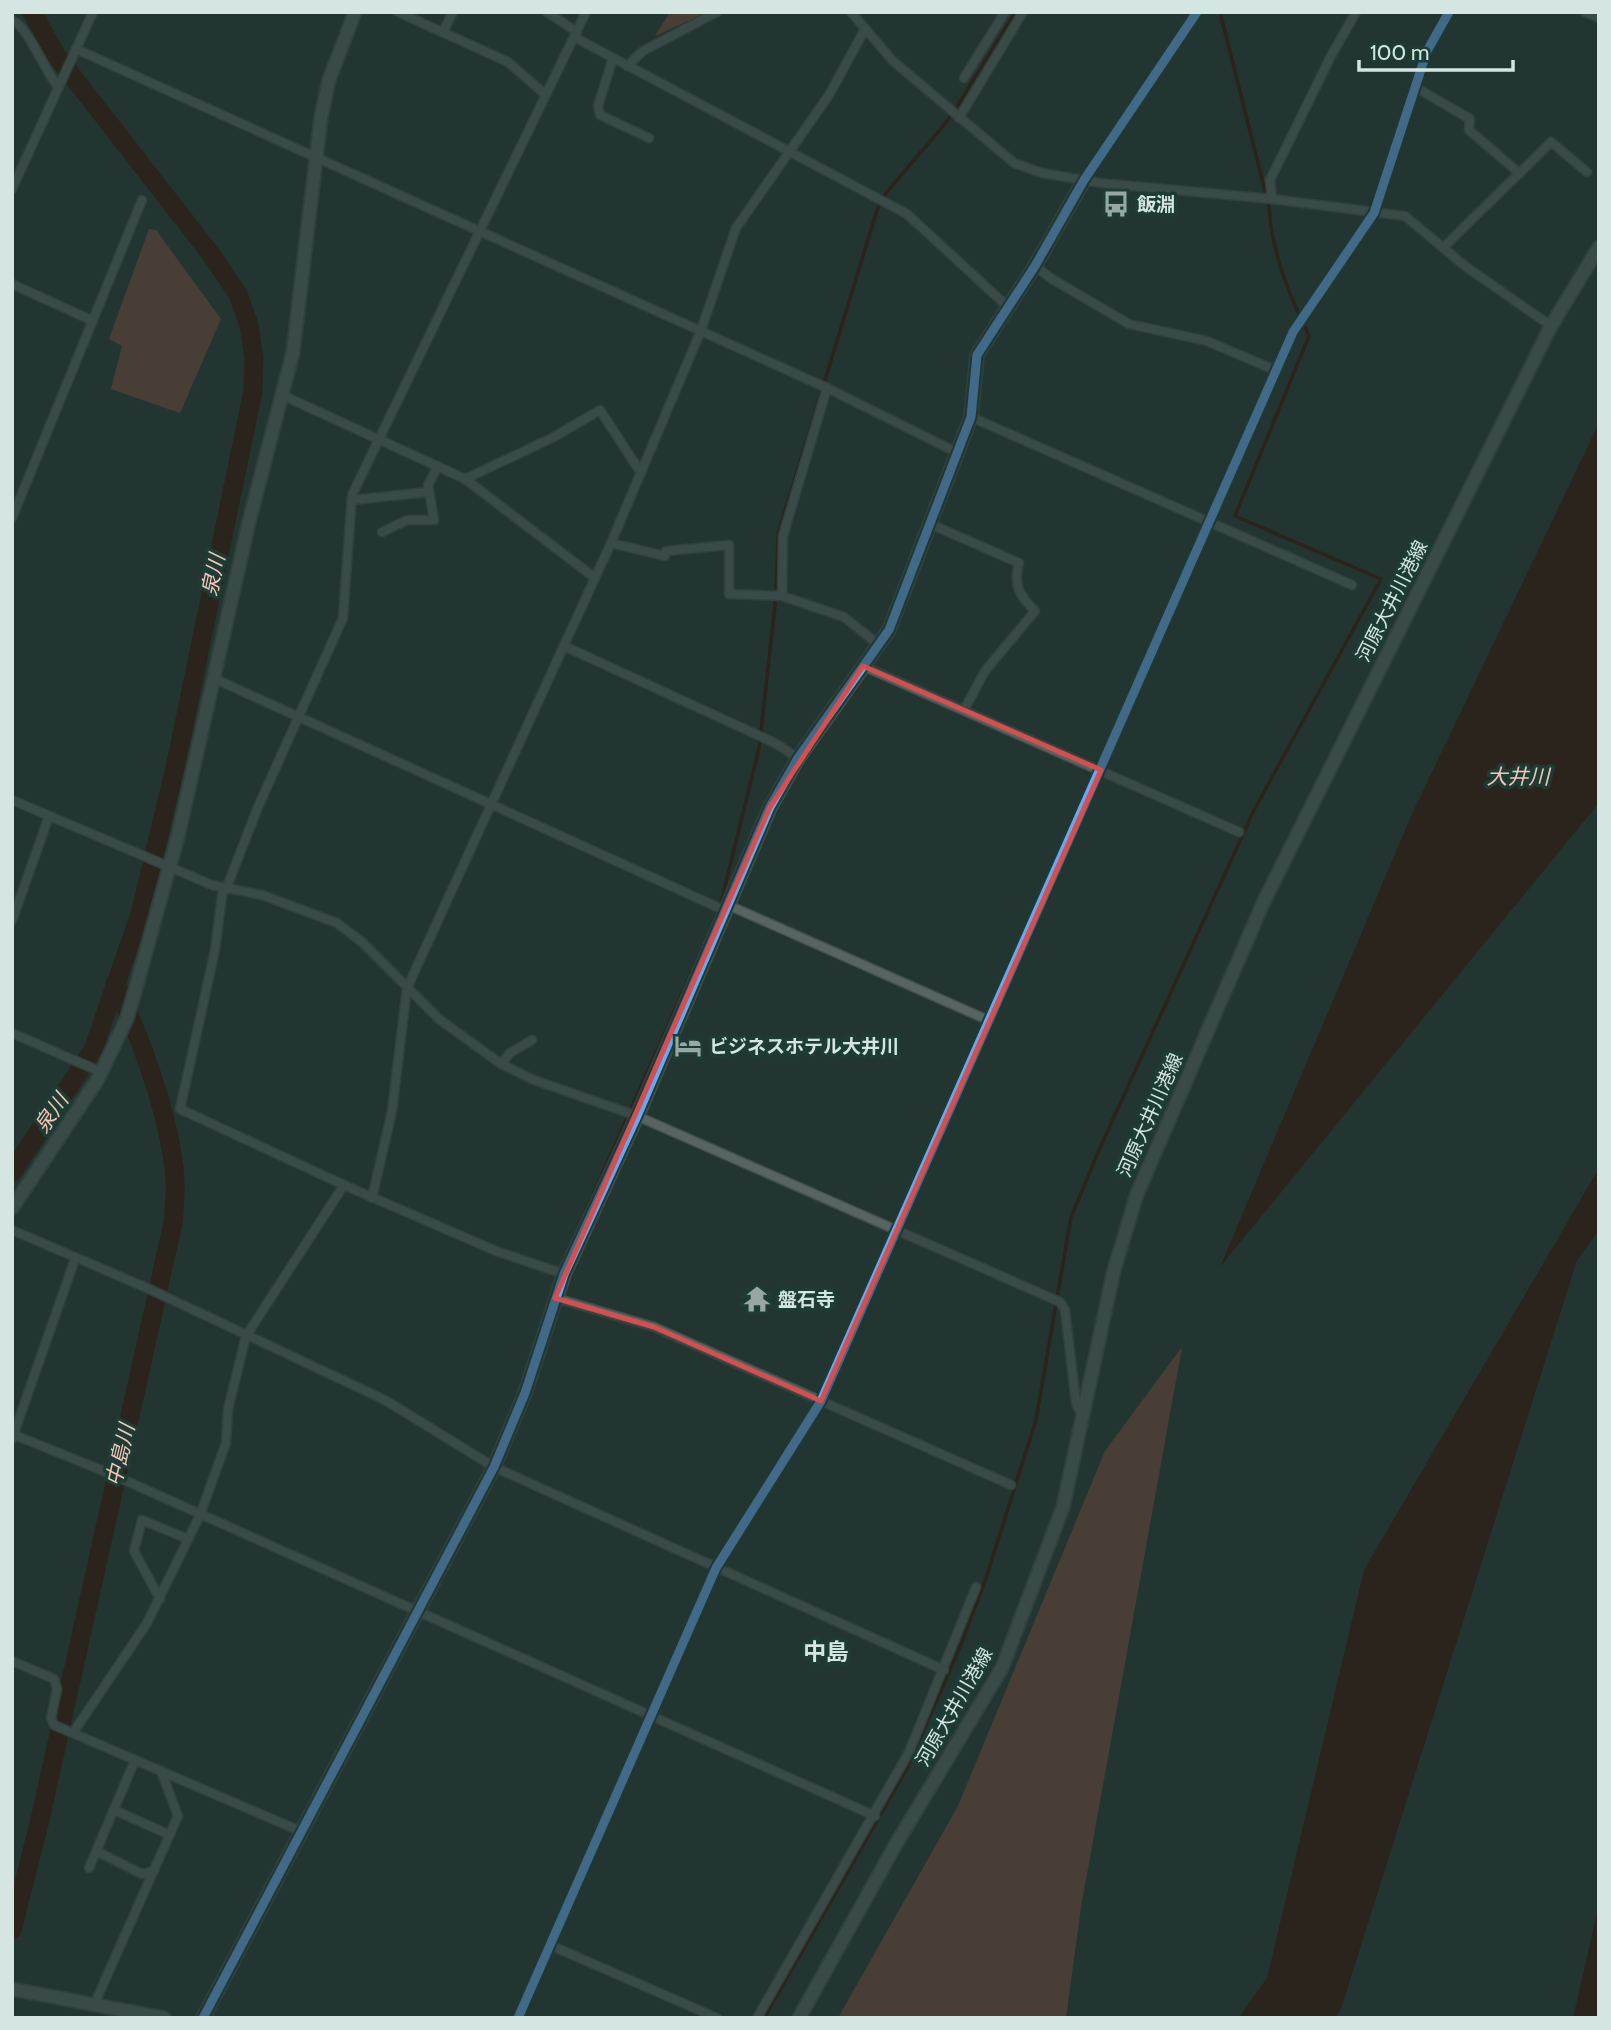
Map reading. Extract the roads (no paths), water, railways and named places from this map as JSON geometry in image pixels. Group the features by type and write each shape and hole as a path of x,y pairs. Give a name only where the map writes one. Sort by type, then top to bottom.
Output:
{"street":[{"path":"12,189 93,12"},
{"path":"12,1208 101,1072 127,1018 138,984 169,867 293,352 316,159 330,80 355,12"},
{"path":"398,12 508,62 546,95"},
{"path":"443,33 453,12"},
{"path":"547,12 627,66 887,206 907,214 1008,307"},
{"path":"564,1274 496,1251 372,1198 180,1109 215,950 225,888 297,716 343,618 352,500 586,12"},
{"path":"627,66 643,51 717,12"},
{"path":"964,78 1005,12"},
{"path":"959,118 1023,12"},
{"path":"204,2018 300,1831 494,1467 525,1393 564,1274 637,1116 770,807 798,758 889,631 971,417 977,355 1035,265 1084,180 1198,12"},
{"path":"1271,199 1270,180 1331,55 1356,12"},
{"path":"518,2018 716,1568 821,1401 1296,329 1374,213 1427,51 1449,12"},
{"path":"1586,12 1599,18"},
{"path":"856,14 864,31 893,61 1014,163 1042,173 1084,180 1260,197 1405,216 1443,248 1551,326"},
{"path":"12,20 20,23 38,58 58,87"},
{"path":"372,1198 392,1111 407,988 596,578 700,333 736,228 828,94 864,31"},
{"path":"76,49 700,333 827,388 958,453"},
{"path":"613,58 598,106 600,115 649,138"},
{"path":"1415,87 1470,119 1469,130 1519,173"},
{"path":"1443,248 1551,142 1587,172"},
{"path":"12,519 142,200"},
{"name":"河原大井川港線","path":"799,2018 896,1844 1002,1668 1063,1507 1114,1270 1137,1194 1264,901 1551,326 1599,247"},
{"path":"1035,265 1052,279 1129,324 1207,341 1277,371"},
{"path":"12,284 93,321"},
{"path":"782,596 783,536 827,388"},
{"path":"282,395 465,479 596,578"},
{"path":"465,479 554,437 600,410 641,473"},
{"path":"971,417 1352,585"},
{"path":"382,532 407,520 433,520 428,485 438,466"},
{"path":"352,500 428,492"},
{"path":"930,524 1019,563 1015,580 1020,597 1035,611 985,671 964,710"},
{"path":"611,543 665,556 666,551 729,545 729,594 771,593 844,617 879,645"},
{"path":"564,646 767,739 798,758"},
{"path":"863,666 1239,832"},
{"path":"213,678 713,905 990,1021"},
{"path":"12,800 169,867 225,888 262,895 337,923 362,942 439,1019 501,1064 534,1080 637,1116 1060,1302 1065,1310 1076,1404 1082,1418"},
{"path":"12,921 49,816"},
{"path":"12,1033 101,1072"},
{"path":"501,1064 510,1053 532,1040"},
{"path":"73,1733 160,1599 200,1515 226,1443 228,1409 246,1336 344,1185"},
{"path":"12,1230 147,1289 385,1400 494,1467 944,1670"},
{"path":"75,1259 13,1436 111,1474 416,1613 875,1816"},
{"path":"555,1298 654,1327 1011,1485"},
{"path":"160,1599 134,1551 142,1521 188,1539"},
{"path":"757,2018 875,1816 909,1752 976,1587"},
{"path":"12,1661 54,1679 57,1689 51,1718 54,1725 300,1831"},
{"path":"89,1868 135,1760"},
{"path":"94,2006 178,1816 161,1771"},
{"path":"114,1810 170,1835"},
{"path":"96,1851 142,1874 154,1871"},
{"path":"550,1945 716,2018"},
{"path":"12,1989 164,2018"}],"water":[{"name":"大井川","path":"1599,423 1599,803 1220,1267 1411,816"},
{"path":"1599,1168 1599,1231 1577,1260 1341,2009 1336,2018 1238,2018 1267,1978 1364,1570"},
{"path":"1599,1904 1599,2018 1573,2018"}],"waterway":[{"name":"泉川","path":"12,1172 93,1050 140,914 175,768 253,391 254,358 249,325 238,294 210,253 56,55 32,12"},
{"path":"564,1260 719,910 759,748 776,597 778,534 877,210 886,193 949,119 1016,12"},
{"path":"764,2018 906,1770 960,1647 986,1578 1036,1420 1071,1217 1099,1150 1254,810 1381,579 1235,516 1309,336 1288,289 1278,257 1269,207 1220,12"},
{"name":"中島川","path":"12,1930 39,1824 173,1223 175,1180 168,1131 144,1053 115,983"}],"place":[{"name":"飯淵","path":"1116,204"},
{"name":"ビジネスホテル大井川","path":"688,1046"},
{"name":"盤石寺","path":"757,1299"}],"district":[{"name":"中島","path":"826,1652"}]}
